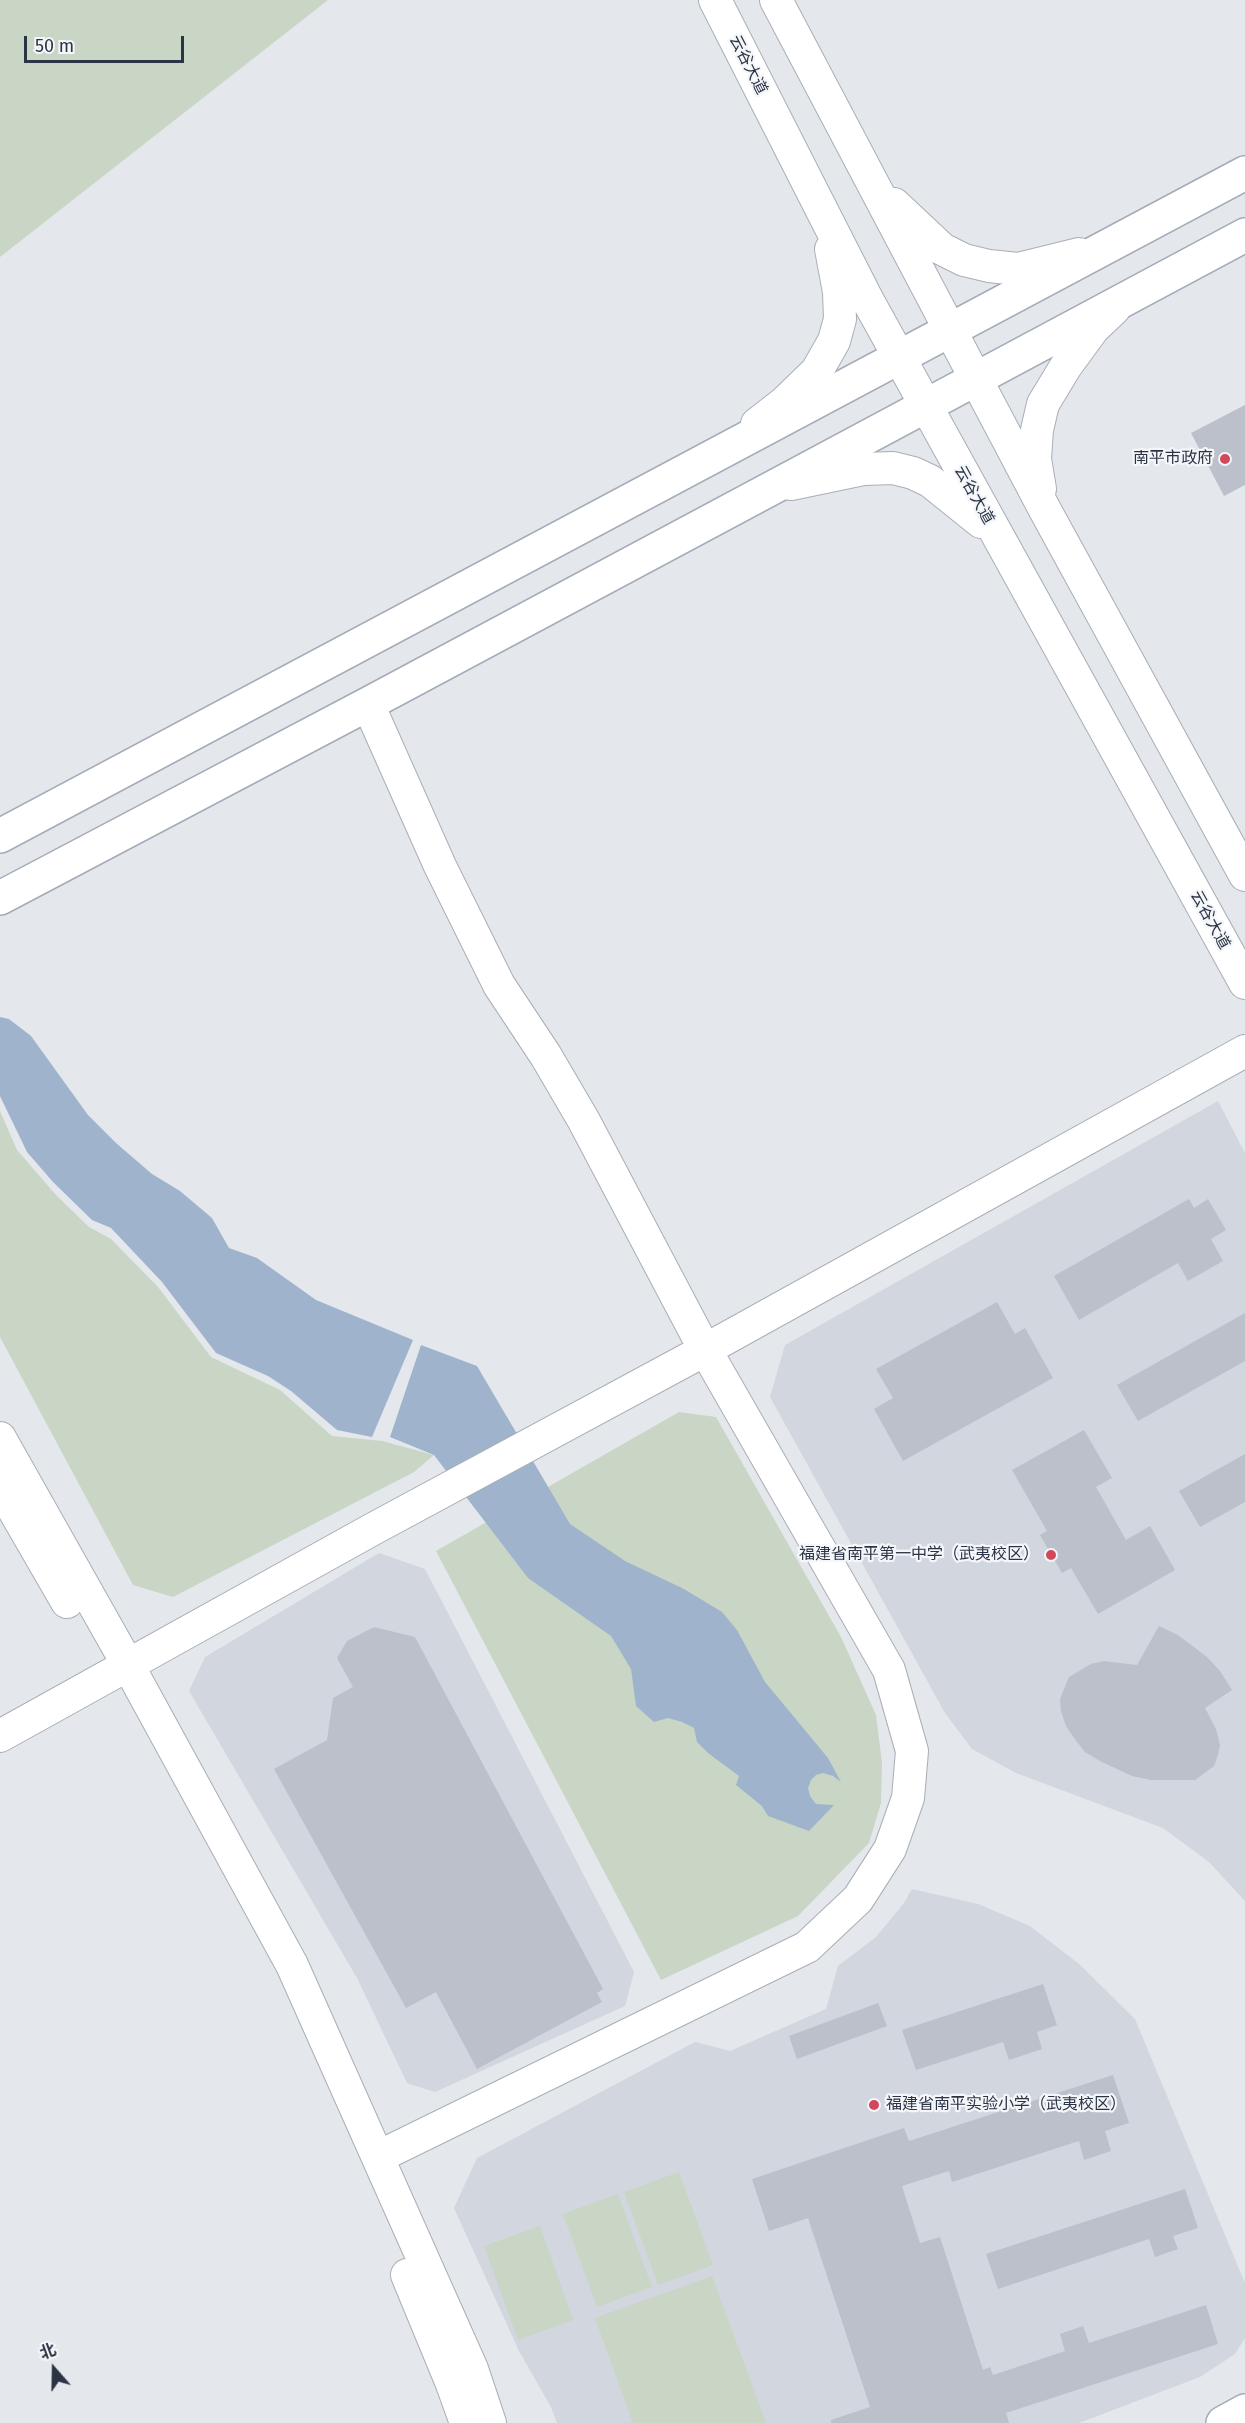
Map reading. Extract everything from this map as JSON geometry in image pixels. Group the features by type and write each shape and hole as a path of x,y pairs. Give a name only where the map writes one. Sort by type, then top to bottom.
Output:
{"main road":[{"name":"云谷大道","path":"715,0 820,208 925,406 1245,983"},
{"path":"776,0 1045,510 1245,875"},
{"path":"0,836 1245,173"},
{"path":"872,181 942,249 964,260 989,266 1018,269 1103,248"},
{"path":"724,450 784,403 816,371 834,341 840,319 839,292 835,265 820,208"},
{"path":"0,898 1245,235"},
{"path":"1045,510 1035,459 1037,430 1043,404 1066,366 1093,329 1124,300"},
{"path":"767,489 853,471 892,468 913,473 930,481 998,538"},
{"path":"368,704 440,866 499,985 546,1056 584,1121 701,1344 889,1670 912,1751 908,1798 890,1849 858,1899 807,1947 378,2157"},
{"path":"701,1344 1245,1036"},
{"path":"0,1736 115,1665 370,1523 1245,1051"},
{"path":"0,1438 280,1983 362,2168 466,2423"},
{"path":"0,1486 115,1665 292,1965 472,2369 490,2423"},
{"path":"0,1719 115,1665"},
{"path":"1223,2423 1245,2411"}],"shaded area":[{"name":"福建省南平第一中学（武夷校区）","path":"1218,1101 1245,1153 1245,1901 1209,1862 1163,1828 1016,1773 972,1749 945,1713 770,1397 785,1345"},
{"path":"379,1553 425,1569 634,1972 625,2006 435,2092 407,2083 357,1978 189,1691 205,1657"},
{"name":"福建省南平实验小学（武夷校区）","path":"912,1889 978,1904 1030,1926 1079,1964 1135,2019 1245,2283 1245,2338 1235,2354 1200,2377 1079,2423 557,2423 551,2407 519,2351 454,2208 477,2158 695,2042 730,2051 826,2009 838,1966 876,1937 904,1903"}],"green space":[{"path":"0,0 328,0 0,257"},
{"path":"0,1111 17,1150 56,1195 89,1227 111,1239 158,1287 211,1357 280,1390 332,1436 382,1441 434,1455 414,1472 173,1597 133,1585 0,1337"},
{"path":"679,1412 716,1417 841,1637 876,1715 882,1763 881,1803 869,1843 798,1916 661,1980 436,1551"},
{"path":"679,2172 713,2265 658,2285 624,2192"},
{"path":"618,2194 652,2287 597,2307 563,2214"},
{"path":"540,2226 573,2320 518,2340 484,2246"},
{"path":"712,2276 766,2423 633,2423 595,2318"}],"water":[{"path":"0,1017 9,1019 31,1036 88,1115 116,1143 152,1174 180,1191 212,1218 229,1248 257,1258 316,1300 413,1340 372,1437 337,1430 291,1391 268,1376 216,1353 162,1282 111,1228 92,1220 53,1182 27,1152 0,1096"},
{"path":"421,1345 477,1366 570,1524 625,1561 684,1589 722,1612 737,1630 765,1682 828,1758 841,1782 823,1773 811,1780 808,1788 816,1804 834,1805 809,1831 768,1816 762,1806 736,1785 739,1776 697,1742 694,1728 668,1718 654,1722 636,1706 631,1669 611,1636 528,1578 434,1455 390,1437"}],"building":[{"name":"南平市政府","path":"1245,405 1245,485 1224,496 1191,433"},
{"path":"1189,1199 1194,1208 1208,1199 1226,1230 1211,1239 1223,1261 1188,1281 1178,1263 1079,1320 1054,1276"},
{"path":"997,1302 1015,1334 1025,1328 1053,1378 903,1461 874,1409 893,1398 876,1369"},
{"path":"1245,1313 1245,1361 1138,1421 1117,1385"},
{"path":"1084,1430 1112,1478 1096,1487 1126,1540 1150,1526 1175,1570 1098,1614 1071,1568 1062,1573 1040,1535 1047,1531 1012,1470"},
{"path":"1245,1454 1245,1502 1200,1527 1179,1491"},
{"path":"1159,1626 1178,1635 1207,1657 1220,1671 1232,1690 1205,1708 1216,1729 1220,1745 1214,1766 1195,1780 1151,1780 1132,1776 1100,1761 1085,1752 1074,1738 1066,1726 1061,1711 1060,1699 1069,1677 1091,1664 1104,1661 1137,1665"},
{"path":"374,1627 415,1637 603,1989 597,1993 602,2002 477,2069 436,1992 406,2008 274,1769 327,1740 333,1698 353,1687 337,1658 347,1641"},
{"path":"1043,1984 1057,2025 1037,2032 1042,2049 1009,2060 1003,2042 916,2070 902,2030"},
{"path":"878,2003 887,2026 797,2059 789,2036"},
{"path":"1113,2075 1129,2123 1105,2131 1111,2151 1084,2160 1079,2141 952,2182 949,2171 902,2186 920,2243 940,2237 983,2370 990,2367 993,2375 1065,2351 1060,2334 1083,2326 1089,2343 1206,2305 1218,2344 1006,2413 1009,2423 831,2423 831,2420 870,2407 808,2218 769,2231 752,2179 904,2128 909,2141"},
{"path":"1185,2189 1198,2228 1173,2236 1178,2249 1155,2257 1149,2239 998,2289 986,2254"}],"place":[{"name":"南平市政府","path":"1225,459"},
{"name":"福建省南平第一中学（武夷校区）","path":"1051,1555"},
{"name":"福建省南平实验小学（武夷校区）","path":"874,2105"}]}
